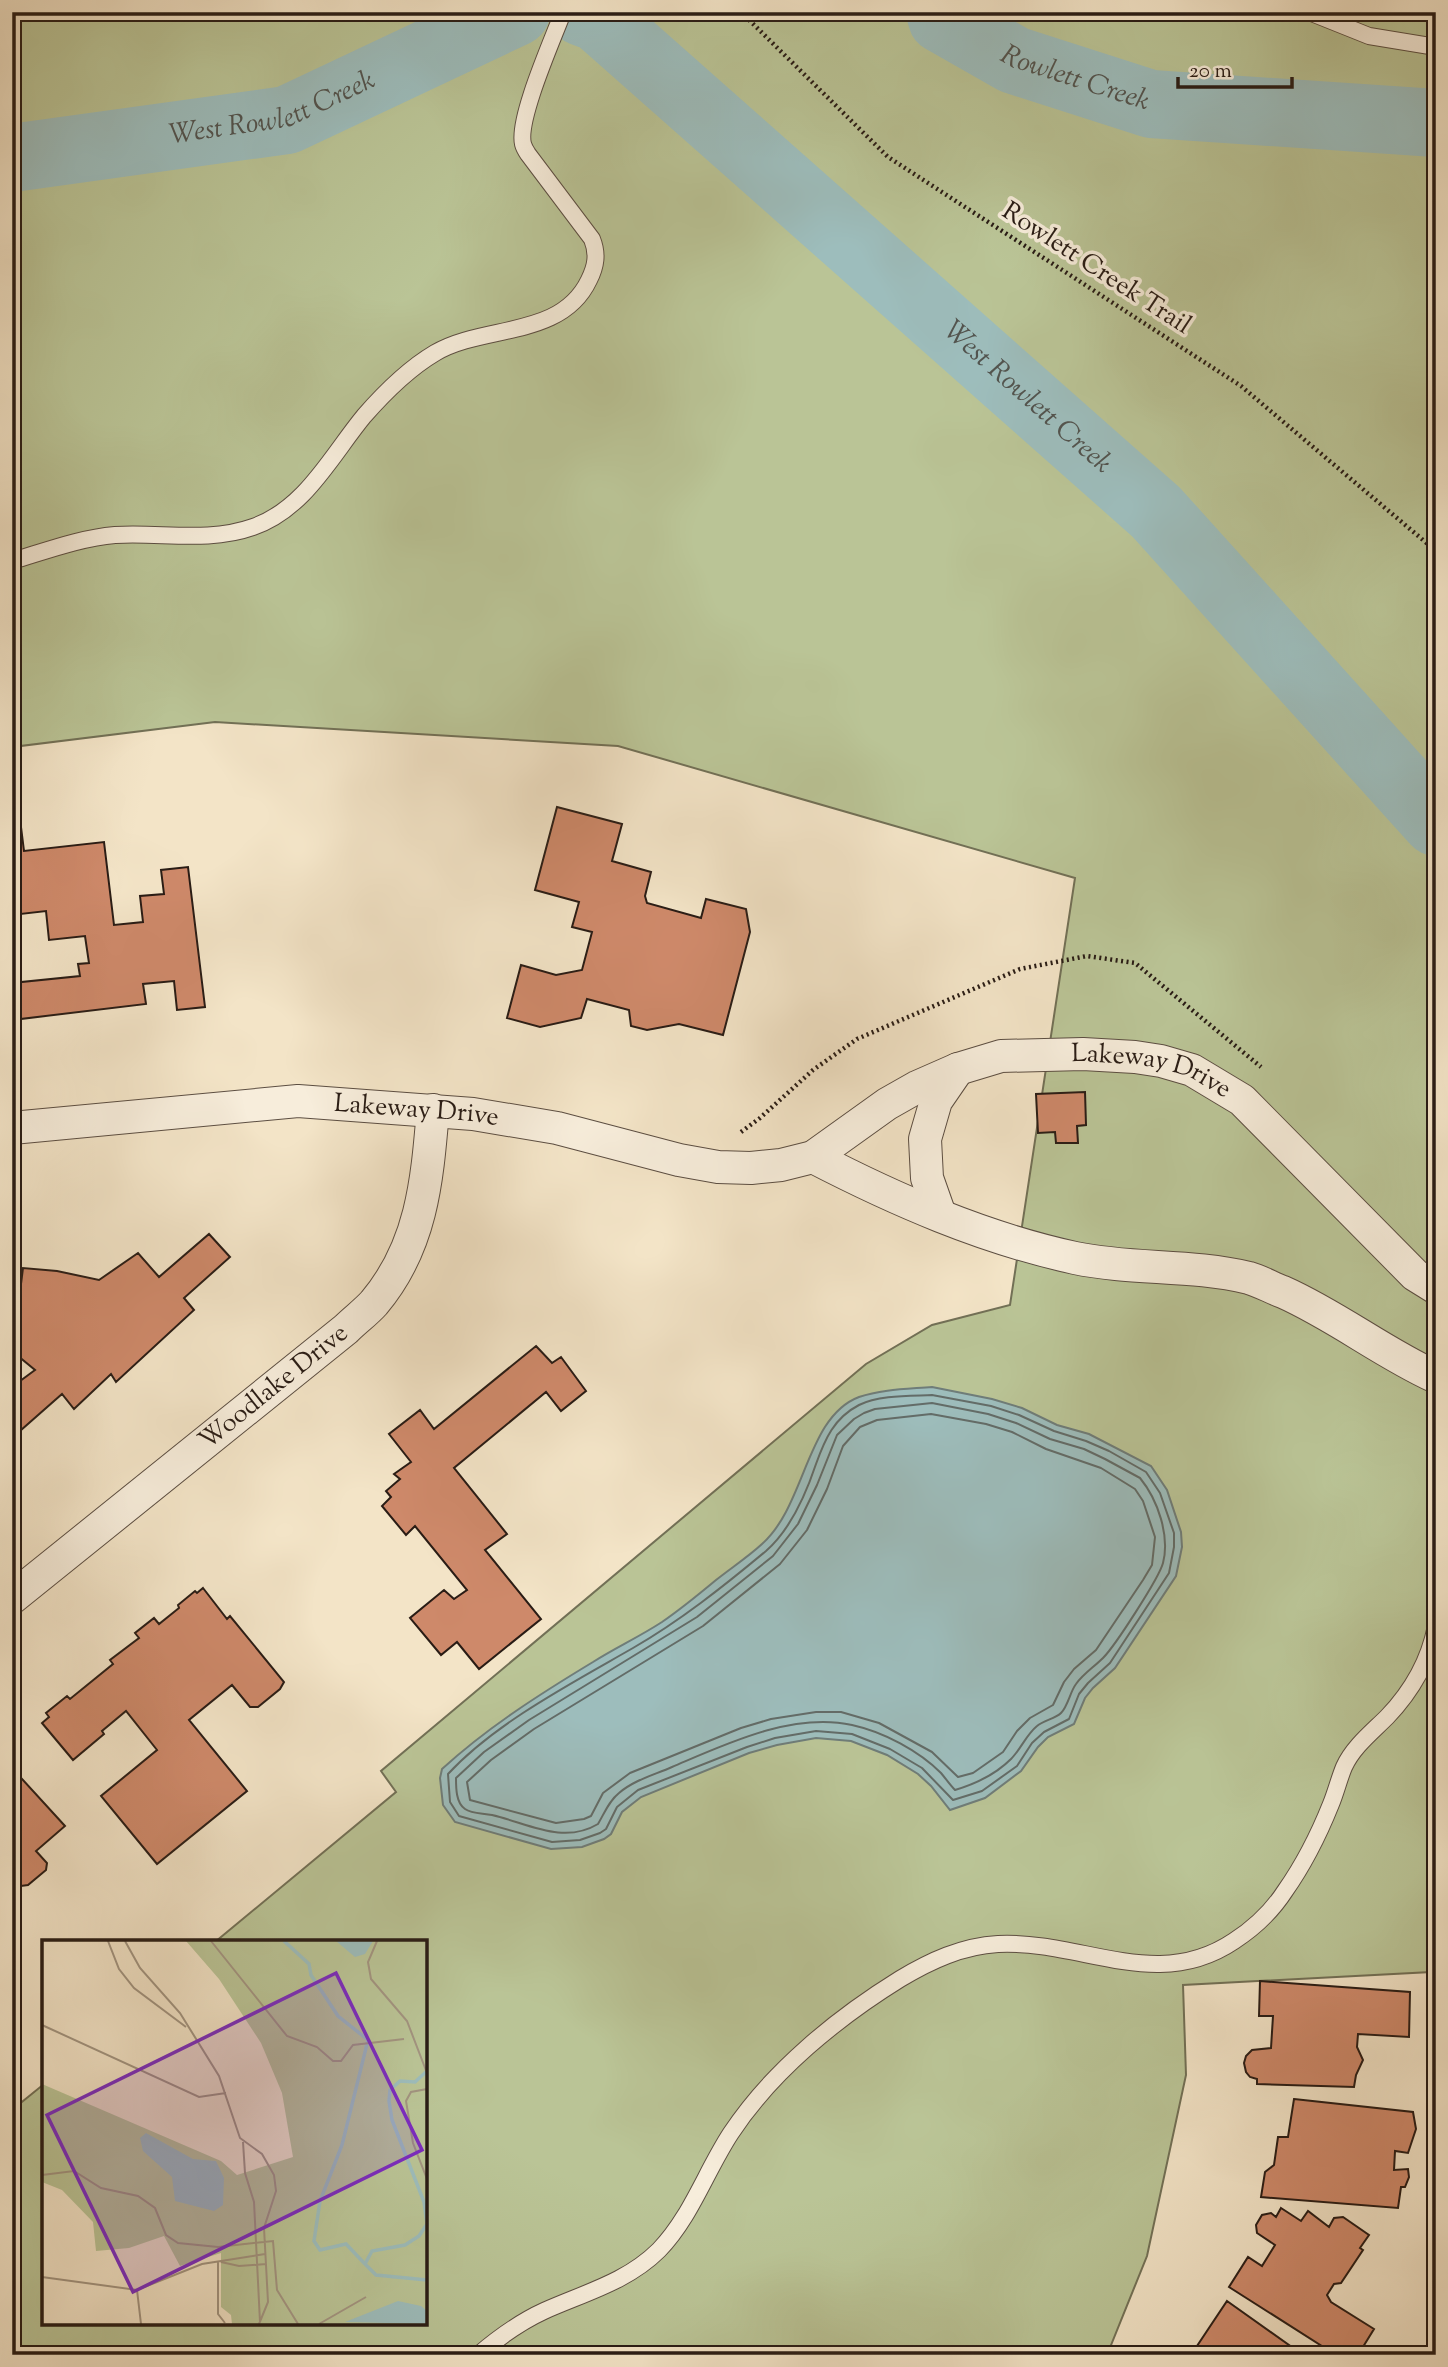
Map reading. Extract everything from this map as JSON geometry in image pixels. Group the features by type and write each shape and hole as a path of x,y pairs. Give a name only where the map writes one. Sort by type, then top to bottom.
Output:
{"street":[{"name":"Lakeway Drive","path":"12,1128 299,1101 473,1114 557,1128 679,1160 718,1167 751,1168 781,1165 813,1157 887,1104 958,1069 1001,1056 1083,1054 1161,1061 1192,1070 1242,1100 1415,1275 1436,1288"},
{"path":"940,1215 927,1178 925,1139 936,1101 958,1069"},
{"name":"Woodlake Drive","path":"12,1598 374,1304 400,1265 419,1221 428,1169 433,1110"},
{"path":"813,1157 886,1194 1024,1244 1076,1258 1199,1270 1250,1279 1311,1304 1416,1368 1436,1377"}],"lane":[{"path":"12,561 92,538 115,535 215,535 253,527 290,506 311,486 377,401 423,360 456,343 531,325 569,306 587,285 597,250 592,239 535,165 523,144 525,120 563,12"},
{"path":"1309,12 1370,36 1436,47"},
{"path":"478,2355 523,2322 615,2281 650,2258 682,2221 741,2118 780,2074 835,2026 884,1990 933,1961 982,1945 1017,1944 1072,1950 1135,1963 1180,1964 1219,1951 1245,1934 1270,1910 1288,1886 1318,1834 1350,1755 1399,1703 1421,1671 1436,1626"}],"path":[{"path":"12,17 29,12"},
{"name":"Rowlett Creek Trail","path":"741,12 888,157 1241,386 1436,551"},
{"path":"734,1136 760,1118 813,1070 835,1055"}],"green space":[{"path":"12,12 1436,12 1436,1888 1431,1972 1183,1985 1186,2075 1147,2256 1107,2355 12,2355 12,2110 42,2086 42,2325 427,2325 427,1940 217,1940 396,1792 381,1771 866,1364 932,1325 1010,1305 1075,878 618,746 215,722 12,747"}],"water":[{"path":"932,1387 992,1399 1022,1408 1057,1425 1089,1434 1151,1466 1167,1490 1181,1532 1182,1547 1176,1576 1115,1668 1085,1698 1074,1724 1048,1737 1021,1771 985,1798 950,1810 918,1774 887,1755 851,1741 816,1738 749,1753 641,1797 622,1812 611,1834 582,1847 551,1849 455,1822 443,1805 440,1778 442,1769 496,1725 534,1699 669,1617 762,1544 777,1527 817,1442 841,1407 868,1394"}],"building":[{"path":"557,807 622,824 612,861 651,872 645,896 647,903 701,918 706,899 746,909 750,932 723,1035 679,1024 647,1030 631,1026 629,1010 587,999 581,1018 540,1027 507,1018 521,965 556,975 582,970 592,932 572,927 579,902 535,890"},
{"path":"21,827 24,851 104,842 114,925 143,922 140,896 164,894 161,870 188,867 205,1007 177,1010 174,981 143,984 146,1004 12,1020 12,983 80,976 78,964 89,963 85,936 49,940 46,911 12,915 12,829"},
{"path":"1085,1092 1086,1125 1077,1126 1078,1143 1056,1143 1055,1132 1038,1133 1036,1094"},
{"path":"209,1234 230,1257 184,1298 194,1310 116,1382 111,1374 74,1409 62,1394 12,1438 12,1387 35,1370 12,1351 12,1291 20,1292 23,1268 57,1271 99,1280 138,1253 159,1277"},
{"path":"536,1346 552,1363 561,1357 586,1391 561,1411 546,1392 454,1468 507,1534 485,1550 541,1619 479,1669 457,1642 441,1655 410,1618 444,1590 454,1599 467,1590 415,1526 406,1535 382,1506 391,1497 386,1491 400,1479 394,1474 411,1462 389,1434 420,1410 434,1429"},
{"path":"203,1588 227,1619 230,1616 284,1682 280,1689 258,1707 250,1707 232,1685 189,1720 247,1791 157,1864 101,1796 157,1750 126,1711 73,1760 42,1723 49,1717 46,1713 67,1696 70,1699 113,1664 110,1660 139,1638 135,1633 154,1618 159,1624 195,1591 197,1593"},
{"path":"12,1768 65,1826 36,1851 47,1863 46,1870 28,1885 21,1886 15,1880 12,1882"},
{"path":"1260,1981 1410,1992 1409,2037 1358,2034 1357,2047 1363,2060 1354,2087 1257,2084 1257,2079 1246,2072 1244,2063 1252,2050 1271,2048 1273,2016 1259,2016"},
{"path":"1294,2099 1413,2112 1416,2129 1408,2153 1395,2151 1394,2170 1408,2169 1409,2177 1405,2187 1401,2187 1398,2208 1261,2197 1265,2172 1274,2165 1278,2137 1288,2137"},
{"path":"1281,2208 1301,2221 1308,2211 1329,2227 1334,2218 1343,2217 1369,2235 1360,2248 1363,2250 1341,2283 1334,2284 1327,2295 1331,2302 1374,2329 1358,2355 1336,2355 1229,2287 1248,2257 1262,2266 1275,2245 1257,2233 1256,2225 1262,2215 1271,2213 1276,2217"},
{"path":"1227,2301 1303,2355 1191,2355"}],"waterway":[{"name":"West Rowlett Creek","path":"12,158 287,120 516,12"},
{"name":"West Rowlett Creek","path":"582,12 598,18 1156,512 1436,822"},
{"name":"Rowlett Creek","path":"940,12 942,19 1014,60 1151,104 1436,123"}]}
